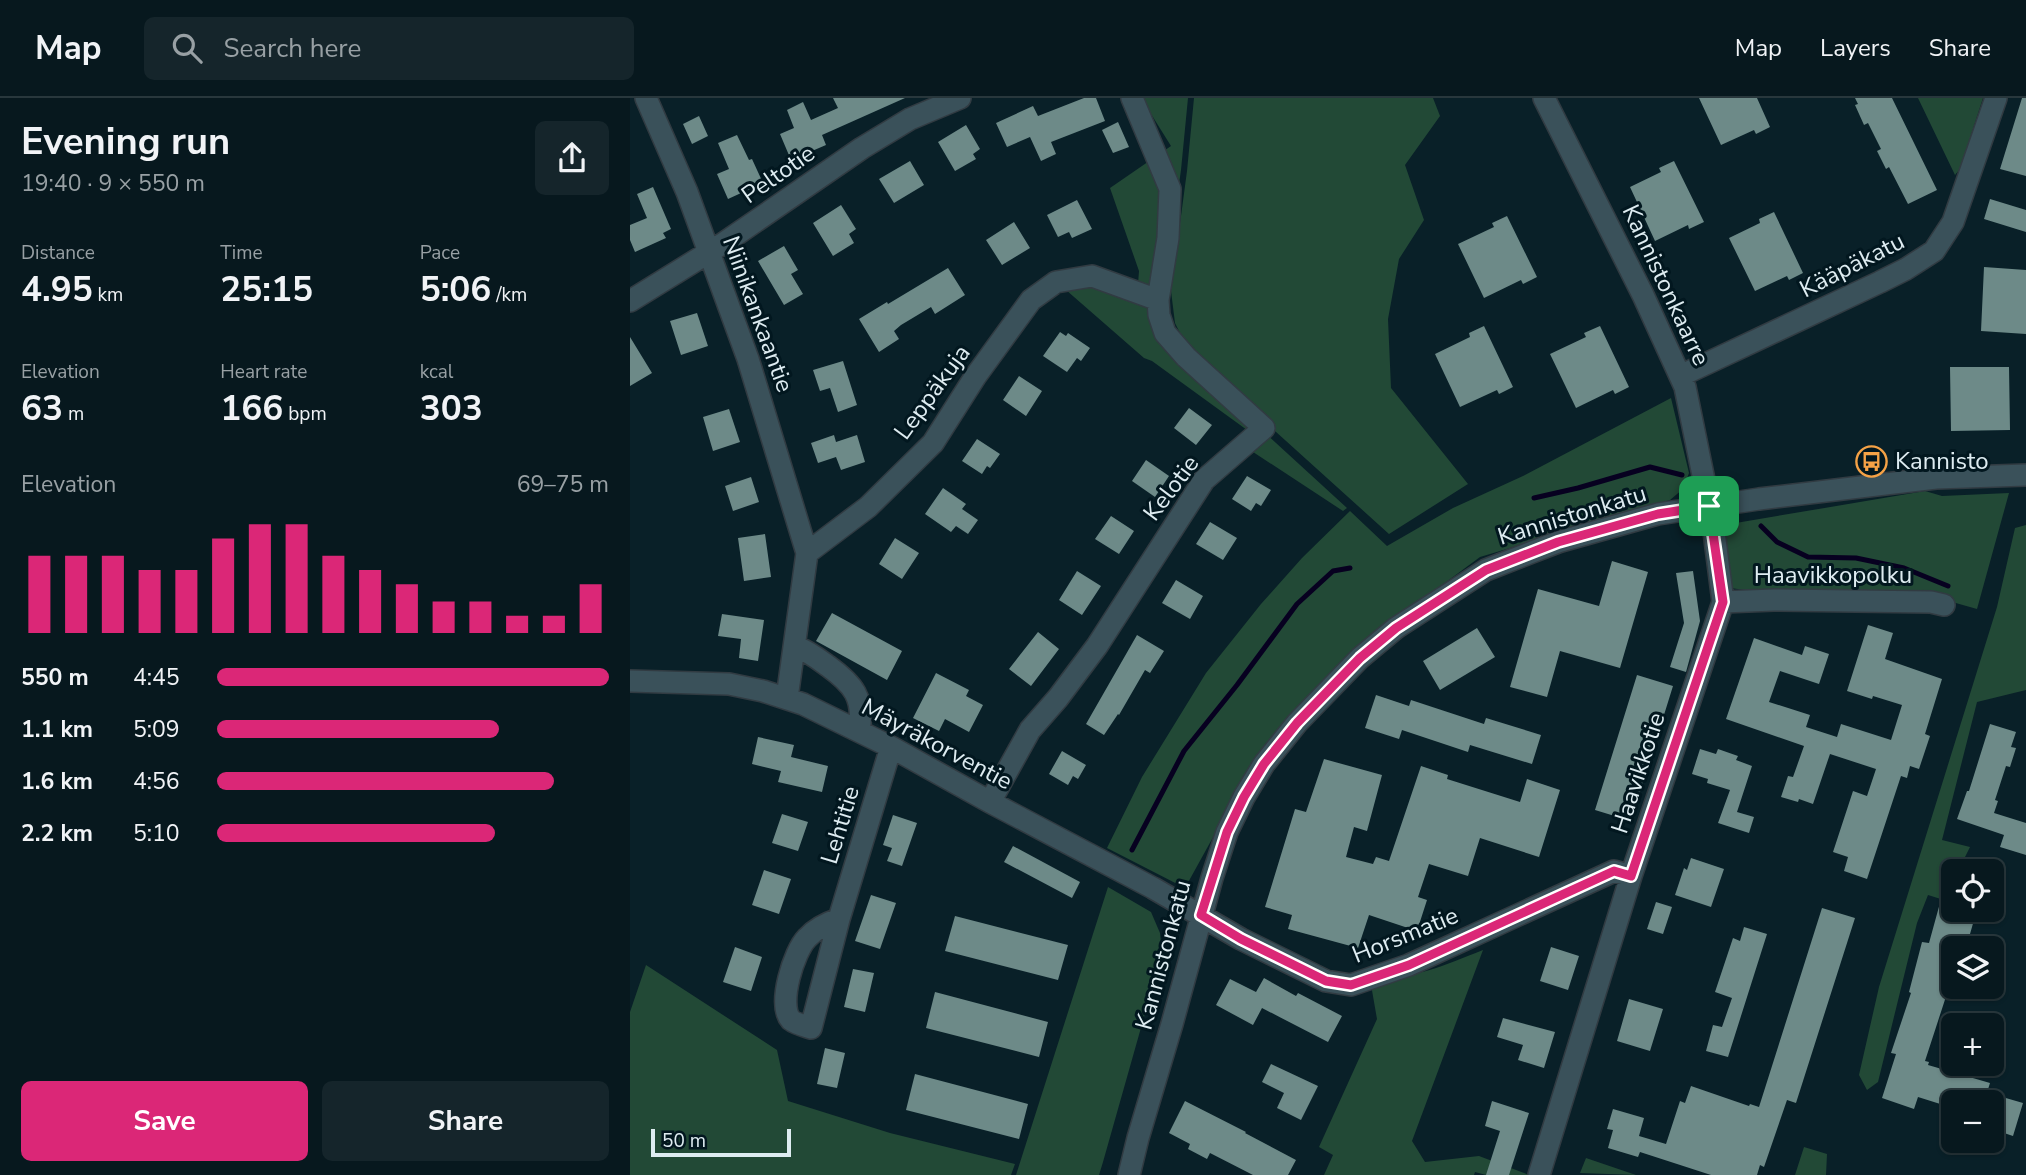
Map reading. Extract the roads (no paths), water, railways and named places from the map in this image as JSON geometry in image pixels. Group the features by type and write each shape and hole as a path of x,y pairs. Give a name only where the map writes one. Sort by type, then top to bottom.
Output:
{"street":[{"name":"Niinikankaantie","path":"646,98 687,192 748,359 807,553"},
{"name":"Peltotie","path":"630,301 862,148 910,119 960,98"},
{"name":"Kelotie","path":"990,802 1030,730 1097,646 1204,480 1264,428 1186,357 1165,332 1159,315 1158,300 1168,238 1170,189 1132,98"},
{"name":"Kannistonkaarre","path":"1544,98 1685,387 1709,506"},
{"name":"Kääpäkatu","path":"1680,376 1881,282 1934,251 1953,222 1996,98"},
{"name":"Leppäkuja","path":"807,553 868,507 933,443 975,377 1031,300 1056,282 1092,276 1158,300"},
{"name":"Kannistonkatu","path":"1129,1175 1201,915 1227,832 1244,797 1264,764 1297,723 1351,667 1396,628 1486,570 1558,542 1658,514 1937,478 2026,475"},
{"name":"Haavikkotie","path":"1539,1175 1631,876 1723,602 1709,506"},
{"path":"787,698 807,553"},
{"name":"Haavikkopolku","path":"1723,602 1917,601 1944,605"},
{"path":"795,646 806,650 846,680 856,693 862,716 859,731"},
{"name":"Mäyräkorventie","path":"630,681 729,684 803,704 891,747 1201,915"},
{"name":"Lehtitie","path":"839,919 891,747"},
{"name":"Horsmatie","path":"1201,915 1241,939 1326,981 1351,985 1409,965 1614,871 1631,876"}],"waterway":[{"path":"1534,498 1650,467 1682,475"},
{"path":"1761,526 1777,542 1808,557 1856,558 1904,568 1948,586"},
{"path":"1132,850 1184,751 1297,604 1333,571 1350,568"}],"place":[{"name":"Kannisto","path":"1872,461"}]}
